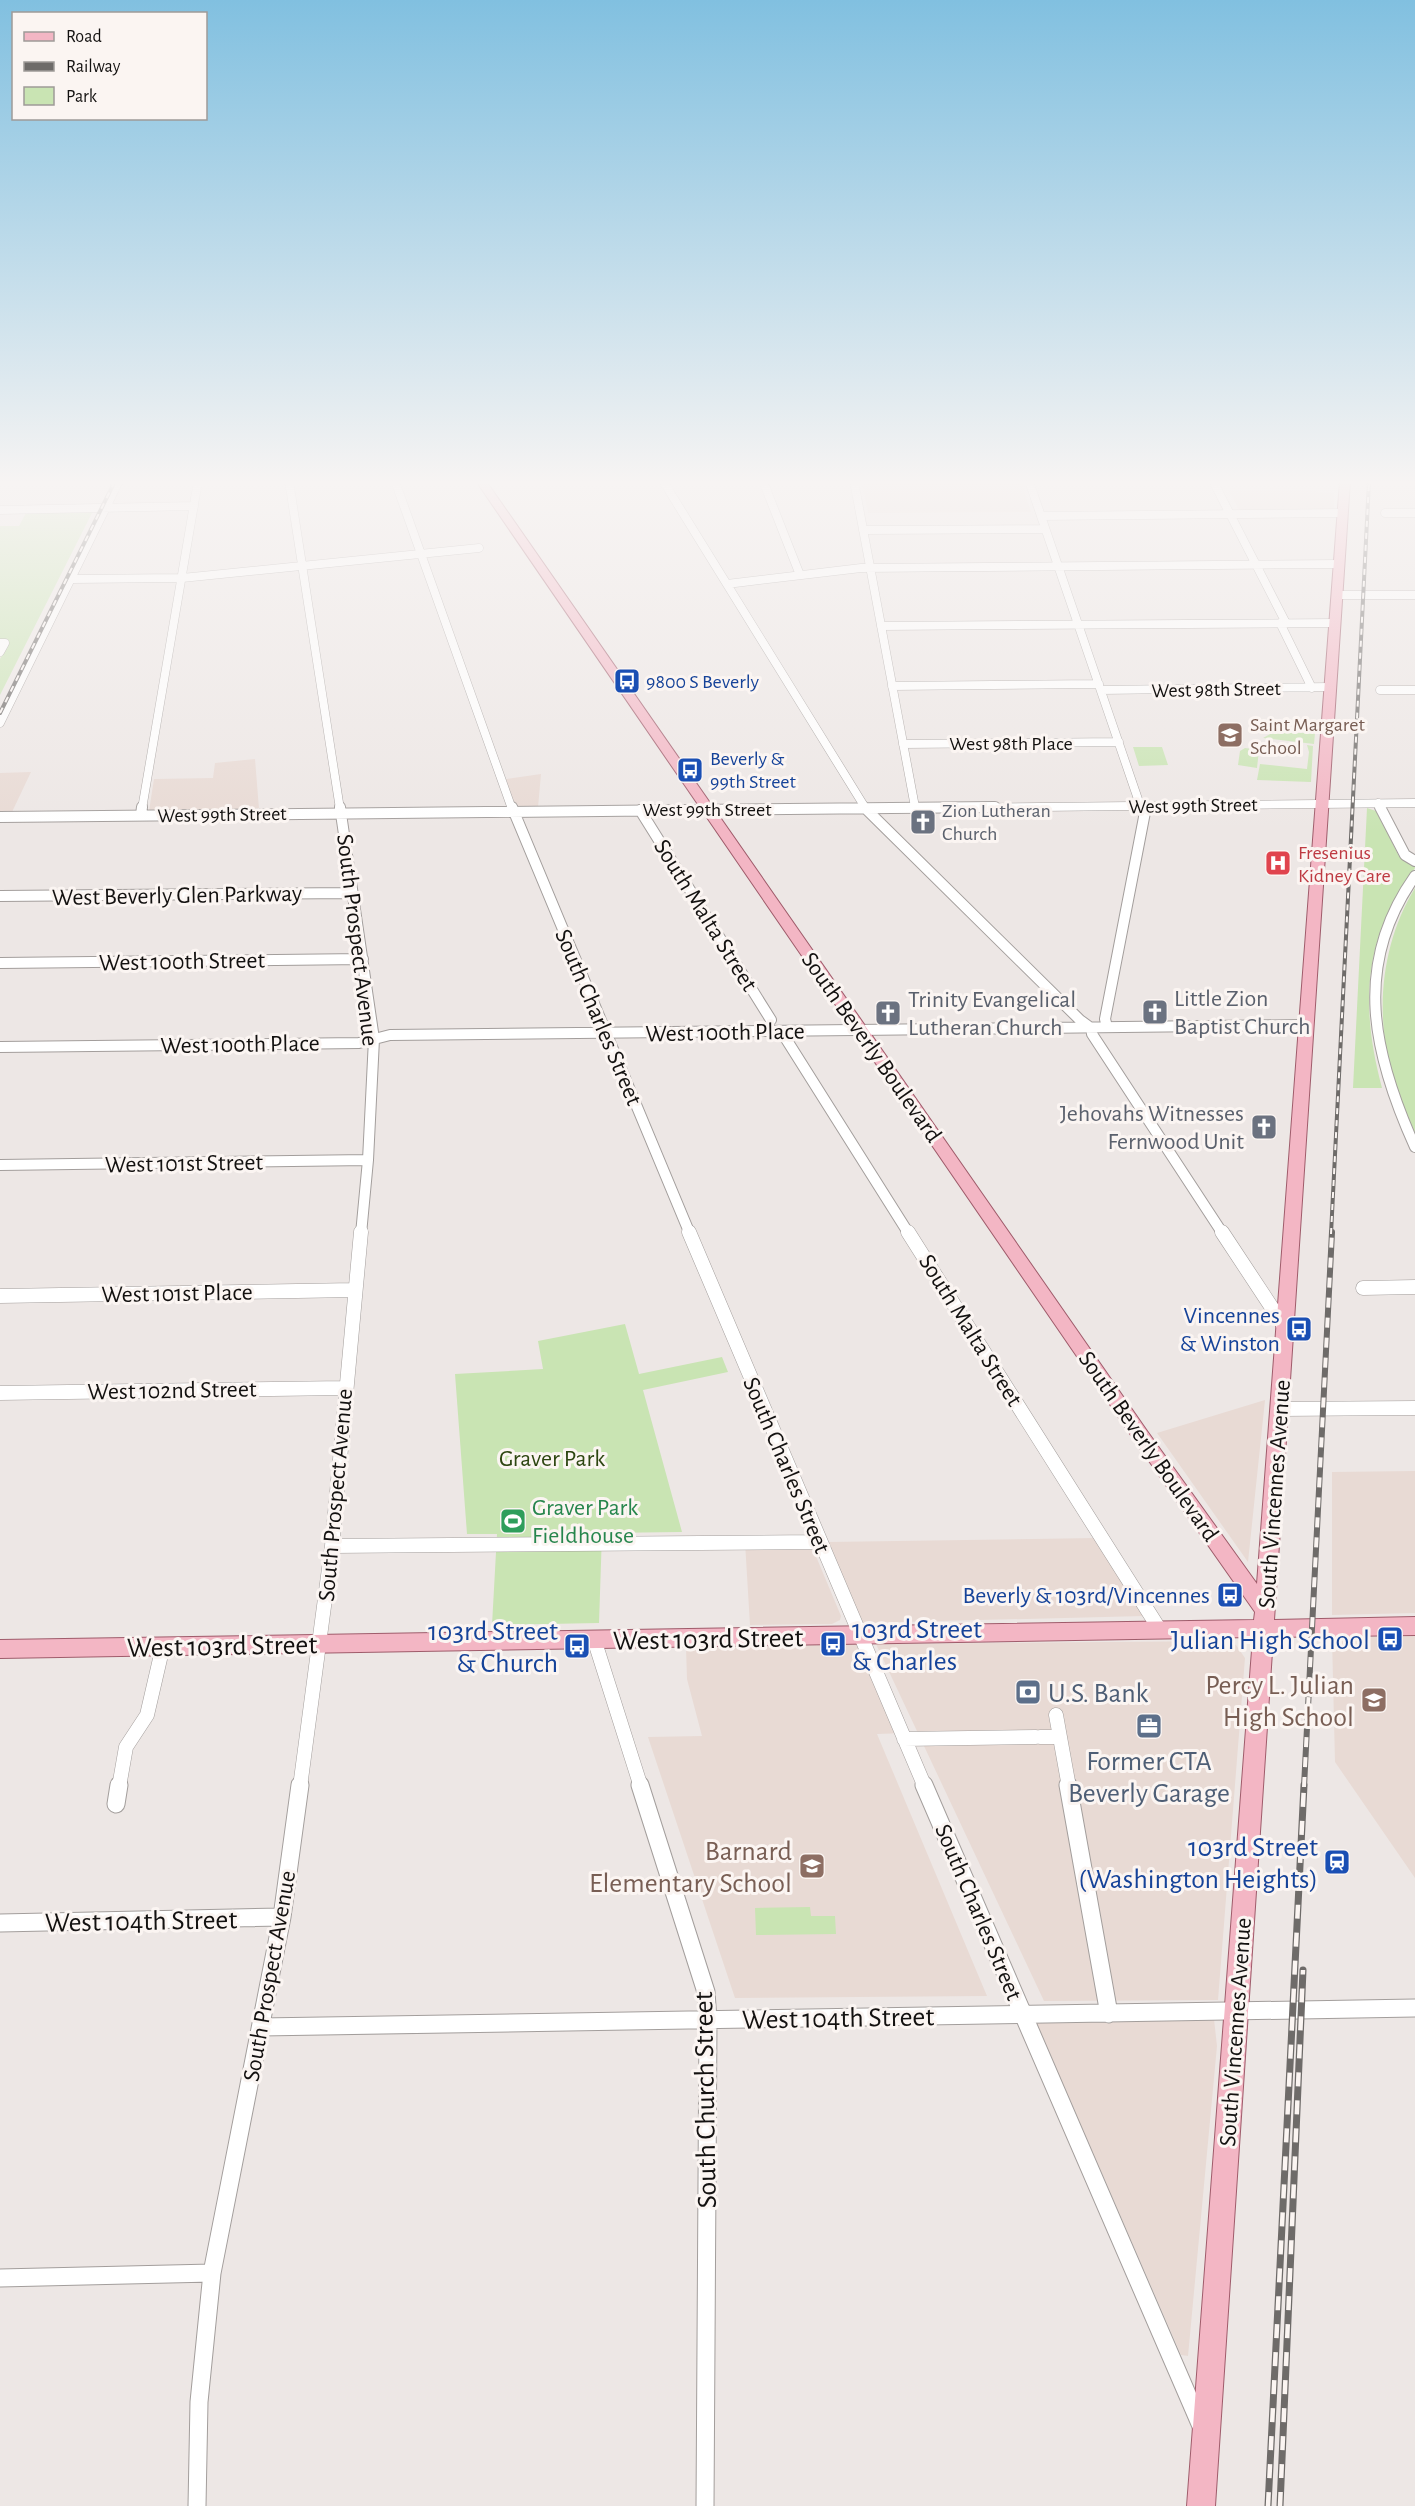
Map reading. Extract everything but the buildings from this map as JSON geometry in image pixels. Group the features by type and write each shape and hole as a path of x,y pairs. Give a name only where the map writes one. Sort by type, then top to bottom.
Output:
{"main road":[{"name":"South Beverly Boulevard","path":"561,598 861,1030 1265,1620"},
{"name":"South Vincennes Avenue","path":"1201,2506 1338,598"},
{"name":"West 103rd Street","path":"0,1649 1160,1630 1265,1620 1415,1626"}],"street":[{"path":"0,723 62,598"},
{"path":"141,815 179,598"},
{"name":"South Prospect Avenue","path":"197,2506 199,2402 212,2272 282,1917 332,1546 354,1290 368,1161 374,1039 307,598"},
{"name":"South Charles Street","path":"437,598 513,811 605,1033 819,1542 1206,2438"},
{"path":"736,598 865,808 1080,1020 1091,1028 1098,1044 1284,1326"},
{"path":"876,598 915,807"},
{"path":"1069,598 1143,805 1104,1019 1107,1027"},
{"path":"1271,598 1312,688"},
{"path":"881,627 1336,623"},
{"path":"0,652 2,643"},
{"name":"West 98th Street","path":"892,686 1330,687"},
{"path":"1380,690 1415,690"},
{"name":"West 98th Place","path":"903,744 1119,742"},
{"path":"1378,803 1405,855 1415,861"},
{"name":"West 99th Street","path":"0,817 1415,803"},
{"name":"South Malta Street","path":"640,810 771,1020"},
{"path":"1415,876 1398,900 1383,935 1377,981 1378,1036 1382,1062 1397,1107 1415,1147"},
{"name":"West Beverly Glen Parkway","path":"0,896 353,893"},
{"name":"West 100th Street","path":"0,963 363,959"},
{"name":"West 100th Place","path":"0,1047 359,1043 390,1035 1306,1025"},
{"name":"South Malta Street","path":"781,1031 1160,1630"},
{"name":"West 101st Street","path":"0,1165 368,1161"},
{"path":"1363,1288 1415,1287"},
{"name":"West 101st Place","path":"0,1296 354,1290"},
{"name":"West 102nd Street","path":"0,1393 345,1388"},
{"path":"1279,1409 1415,1408"},
{"path":"332,1546 819,1542"},
{"name":"South Church Street","path":"594,1639 706,1992 708,2020 705,2506"},
{"path":"116,1804 126,1747 147,1715 163,1646"},
{"path":"1056,1715 1109,2014"},
{"path":"904,1739 1060,1737"},
{"name":"West 104th Street","path":"0,1923 282,1917"},
{"name":"West 104th Street","path":"261,2027 1415,2008"},
{"path":"0,2278 212,2272"}],"shaded area":[{"path":"255,759 259,809 149,811 154,779 213,778 215,763"},
{"path":"31,772 12,812 0,812 0,773"},
{"path":"541,774 538,807 515,807 506,779"},
{"path":"1265,1400 1248,1562 1157,1433"},
{"path":"1415,1471 1415,1613 1332,1615 1332,1472"},
{"path":"1095,1538 1144,1616 861,1623 828,1542"},
{"path":"745,1542 810,1542 841,1616 840,1620 832,1624 750,1625"},
{"name":"Percy L. Julian High School","path":"1415,1636 1415,1878 1335,1762 1332,1638"},
{"path":"1227,1641 1236,1645 1245,1658 1218,2000 1044,2001 876,1644"},
{"name":"Barnard Elementary School","path":"867,1644 905,1733 877,1734 987,1996 735,1998 648,1737 702,1736 687,1679 686,1647"},
{"path":"1214,2019 1217,2046 1188,2356 1181,2355 1036,2022"}],"green space":[{"path":"0,598 49,598 0,695 0,659 8,643 0,642"},
{"path":"1272,733 1315,733 1314,744 1263,738"},
{"path":"1307,745 1313,746 1311,782 1257,780 1260,764 1307,769 1309,752"},
{"path":"1133,747 1162,747 1168,765 1139,766"},
{"path":"1245,748 1259,750 1257,768 1238,765 1240,751"},
{"path":"1367,808 1376,811 1399,856 1415,865 1385,920 1376,946 1371,973 1369,1000 1371,1028 1382,1088 1353,1088"},
{"path":"1415,888 1415,1133 1390,1067 1385,1044 1383,998 1389,952 1395,929"},
{"name":"Graver Park","path":"625,1324 639,1374 722,1357 728,1372 643,1390 682,1532 602,1533 599,1623 492,1625 497,1534 467,1534 455,1374 543,1369 538,1341"},
{"path":"810,1907 811,1916 835,1916 836,1934 756,1935 755,1908"}],"railway":[{"path":"0,713 57,598"},
{"path":"1331,1234 1363,598"},
{"path":"1304,1787 1332,1232"},
{"path":"1268,2506 1304,1785"},
{"path":"1280,2506 1303,1970"}],"place":[{"name":"9800 S Beverly","path":"627,681"},
{"name":"Saint Margaret School","path":"1230,735"},
{"name":"Beverly & 99th Street","path":"690,770"},
{"name":"Zion Lutheran Church","path":"923,822"},
{"name":"Fresenius Kidney Care","path":"1278,863"},
{"name":"Little Zion Baptist Church","path":"1155,1012"},
{"name":"Trinity Evangelical Lutheran Church","path":"888,1013"},
{"name":"Jehovahs Witnesses Fernwood Unit","path":"1264,1127"},
{"name":"Vincennes & Winston","path":"1299,1329"},
{"name":"Graver Park Fieldhouse","path":"513,1521"},
{"name":"Beverly & 103rd/Vincennes","path":"1230,1595"},
{"name":"Julian High School","path":"1390,1639"},
{"name":"103rd Street & Charles","path":"833,1644"},
{"name":"103rd Street & Church","path":"577,1646"},
{"name":"U.S. Bank","path":"1028,1692"},
{"name":"Percy L. Julian High School","path":"1374,1700"},
{"name":"Former CTA Beverly Garage","path":"1149,1726"},
{"name":"103rd Street (Washington Heights)","path":"1337,1862"},
{"name":"Barnard Elementary School","path":"812,1866"}]}
